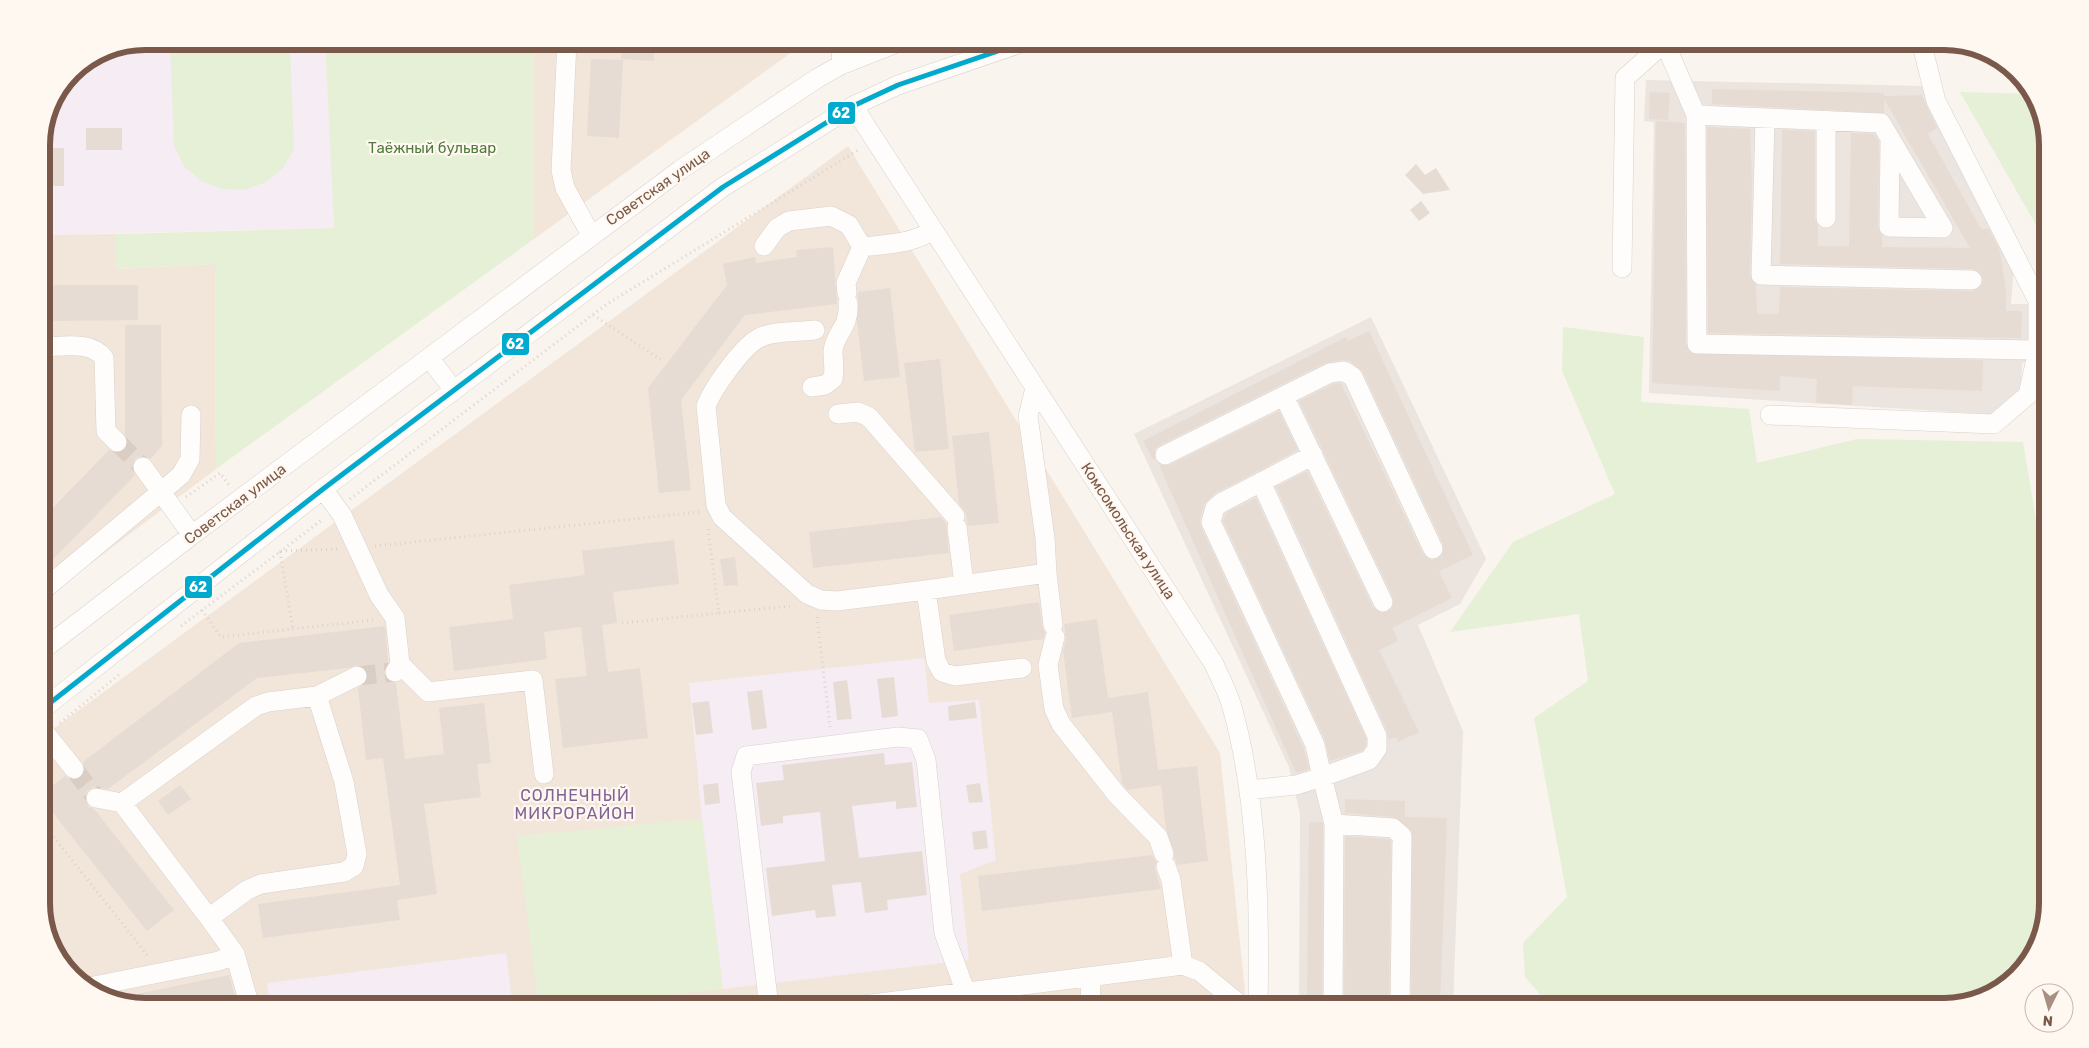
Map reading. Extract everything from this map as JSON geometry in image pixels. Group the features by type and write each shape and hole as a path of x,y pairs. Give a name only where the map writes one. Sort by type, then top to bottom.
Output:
{"street":[{"path":"567,50 561,170 565,188 591,235"},
{"path":"841,65 842,50"},
{"name":"Советская улица","path":"50,646 192,535 430,359 591,235 680,170 841,65 879,50"},
{"path":"50,704 323,489 723,187 853,106 898,85 1001,50"},
{"path":"1622,268 1625,78 1655,50"},
{"path":"1668,50 1696,115 1697,344 2038,350"},
{"path":"1770,415 1994,424 2028,395 2038,350 2038,301 1936,101 1923,50"},
{"name":"Комсомольская улица","path":"853,106 932,231 1214,664 1231,704 1242,749 1249,790 1256,889 1258,998"},
{"path":"1696,115 1881,122 1942,228 1889,227 1890,140"},
{"path":"1765,118 1762,274 1972,280"},
{"path":"1826,120 1826,218"},
{"path":"764,246 777,228 789,221 831,216 849,225 862,247"},
{"path":"862,247 903,242 920,238 932,231"},
{"path":"812,387 825,385 833,379 836,368 833,352 849,316 846,283 862,247"},
{"path":"815,330 762,336 751,343 711,395 706,406 716,505 722,517 807,594 821,600 837,600 926,590 1047,573"},
{"path":"50,347 85,346 98,350 104,358 106,431 117,442"},
{"path":"430,359 454,389"},
{"path":"1165,454 1330,373 1344,371 1353,377 1433,549"},
{"path":"1035,388 1028,416 1045,538 1054,631 1048,665 1054,709 1061,724 1116,796 1158,837 1171,880 1183,965"},
{"path":"1284,396 1383,602"},
{"path":"838,414 858,412 869,417 956,522 964,584"},
{"path":"50,585 181,475 190,459 191,415"},
{"path":"1312,455 1221,503 1215,508 1211,522 1315,745 1334,824 1333,998"},
{"path":"143,467 192,535"},
{"path":"1249,790 1296,785 1322,777 1369,760 1377,749 1377,736 1261,482"},
{"path":"323,489 337,508 358,548 379,595 395,618 398,668 428,692 533,680 544,774"},
{"path":"926,590 936,661 942,672 955,676 1022,668"},
{"path":"122,803 256,706 268,702 316,696 356,676"},
{"path":"209,918 247,890 261,884 344,872 354,866 356,854 344,782 316,696"},
{"path":"768,998 741,772 746,756 898,737 918,739 926,760 944,933 966,993"},
{"path":"50,739 74,769"},
{"path":"96,798 122,803 236,954 248,998"},
{"path":"1334,824 1393,828 1402,836 1400,998"},
{"path":"98,985 219,962 236,954"},
{"path":"924,998 966,993 993,998 1091,978 1183,965 1199,971 1232,998"},
{"path":"1090,998 1091,978"}],"path":[{"path":"280,552 607,304 874,140"},
{"path":"593,315 663,361"},
{"path":"280,552 358,548 706,511"},
{"path":"707,521 718,613"},
{"path":"280,552 293,630"},
{"path":"622,623 796,606"},
{"path":"202,610 221,637 395,618"},
{"path":"816,613 833,746"},
{"path":"50,727 123,672"},
{"path":"50,831 160,973"}],"shaded area":[{"path":"145,50 325,50 334,228 50,235 50,139 57,109 70,87 82,74 97,63 120,53"},
{"path":"534,50 795,50 534,239"},
{"path":"1646,80 1924,86 2014,266 2011,304 2035,304 2033,360 2022,363 2020,416 1649,393 1654,122 1644,121"},
{"path":"848,146 1220,753 1245,991 1244,998 139,998 126,996 103,988 82,974 66,956 55,934 50,909 50,731"},
{"path":"116,234 117,269 215,264 216,469 50,594 50,235"},
{"path":"1371,317 1486,559 1460,604 1418,625 1463,731 1453,998 1299,998 1300,814 1289,767 1134,434"},
{"path":"924,658 929,703 979,700 996,860 960,874 969,960 723,989 702,819 689,683"},
{"path":"506,953 512,998 269,998 267,983"}],"green space":[{"path":"170,50 290,50 294,149 283,168 266,182 244,190 222,189 201,181 184,166 174,146"},
{"name":"Таёжный бульвар","path":"325,50 534,50 534,239 216,469 215,264 116,269 116,234 334,228"},
{"path":"1960,92 2024,94 2034,114 2039,139 2039,230"},
{"path":"1563,327 1644,337 1641,402 1749,409 1757,463 1857,439 2023,442 2039,537 2039,903 2036,928 2029,945 2015,966 2008,967 2006,975 1997,982 1969,995 1944,998 1543,998 1525,977 1523,943 1567,897 1534,718 1588,681 1579,614 1450,632 1513,542 1615,494 1562,371"},
{"path":"702,819 723,989 631,998 538,998 517,836"}],"building":[{"path":"622,50 655,50 654,61 621,59"},
{"path":"591,59 623,60 619,138 587,136"},
{"path":"1712,89 1884,93 1884,96 1922,95 1937,128 1928,134 1981,229 1989,229 2000,251 2006,292 2006,311 2022,311 2021,338 1708,333 1707,127 1750,129 1752,183 1750,275 1756,285 1757,314 1779,314 1780,287 1972,291 1981,286 1983,280 1978,271 1972,269 1780,264 1782,130 1815,131 1815,218 1818,226 1818,246 1849,246 1851,133 1874,134 1879,141 1878,227 1882,236 1882,247 1970,248 1884,99 1884,113 1712,104"},
{"path":"1650,92 1670,93 1668,120 1649,119"},
{"path":"1656,121 1685,123 1686,344 1691,353 1983,360 1982,391 1853,386 1852,405 1816,403 1817,379 1780,376 1780,391 1652,383"},
{"path":"86,128 122,128 122,150 86,150"},
{"path":"50,148 64,148 64,186 50,186"},
{"path":"1416,164 1425,175 1436,168 1450,190 1423,194 1405,175"},
{"path":"1421,201 1430,213 1419,221 1410,210"},
{"path":"833,247 837,304 745,315 681,400 691,490 659,493 648,388 727,285 723,264 755,257 756,263 797,257 796,250"},
{"path":"50,285 138,285 138,320 50,321"},
{"path":"890,288 900,377 864,381 857,322 858,292"},
{"path":"125,325 161,325 162,446 150,459 142,456 136,458 132,468 135,475 50,563 50,511 109,450 120,453 128,445 125,434"},
{"path":"1369,331 1473,555 1439,571 1452,598 1392,628 1398,641 1379,650 1419,732 1398,742 1396,737 1388,740 1387,731 1276,487 1307,471 1373,607 1382,613 1392,609 1393,597 1299,401 1333,384 1341,383 1423,554 1432,560 1442,556 1443,544 1363,372 1350,361 1342,360 1325,363 1160,445 1155,449 1155,459 1153,460 1143,441 1346,337 1348,341"},
{"path":"940,359 949,449 915,452 904,363"},
{"path":"1279,411 1298,450 1214,494 1204,504 1200,520 1201,527 1304,749 1309,769 1296,773 1159,465 1170,465"},
{"path":"989,432 999,523 968,526 966,513 959,504 952,436"},
{"path":"1256,498 1366,738 1366,745 1362,751 1330,761 1325,740 1223,521 1227,512"},
{"path":"941,517 946,523 949,553 813,568 809,532"},
{"path":"674,540 679,584 613,592 617,623 602,625 608,672 640,668 648,738 563,748 555,679 587,676 581,627 544,632 547,659 454,671 449,627 513,619 509,585 585,575 582,551"},
{"path":"735,557 738,585 724,586 720,559"},
{"path":"1039,602 1042,626 1045,633 1043,639 954,651 949,615"},
{"path":"1097,619 1108,698 1148,692 1158,770 1197,766 1208,861 1177,865 1166,829 1161,785 1127,790 1122,783 1112,712 1072,718 1063,651 1066,639 1064,624"},
{"path":"385,626 388,661 384,672 389,681 396,683 405,759 444,754 439,708 484,703 491,763 477,764 481,797 424,804 437,894 397,900 400,920 263,938 258,904 400,885 383,758 366,760 358,688 366,683 368,676 364,667 357,665 348,668 257,678 108,789 93,787 87,791 85,796 88,806 94,809 174,910 147,931 50,809 50,788 65,776 70,780 81,778 85,773 83,762 239,643"},
{"path":"894,677 898,716 882,718 877,679"},
{"path":"847,680 852,719 837,720 833,682"},
{"path":"762,690 767,728 752,730 747,692"},
{"path":"709,701 713,733 696,735 692,703"},
{"path":"975,702 977,718 949,721 948,706"},
{"path":"884,753 885,765 912,762 917,807 896,809 896,801 852,806 859,858 922,851 927,895 887,900 888,910 865,913 861,882 832,885 836,916 816,918 815,910 772,916 766,868 825,861 820,812 783,816 783,823 761,826 756,783 784,780 782,765"},
{"path":"718,783 720,803 705,805 703,785"},
{"path":"980,783 983,802 969,803 966,785"},
{"path":"180,785 191,799 168,815 158,801"},
{"path":"1345,799 1405,801 1405,817 1447,818 1440,998 1411,998 1412,831 1394,817 1345,813"},
{"path":"1309,822 1322,822 1322,998 1307,998"},
{"path":"986,830 988,848 974,850 972,832"},
{"path":"1345,836 1388,839 1391,841 1389,998 1344,998"},
{"path":"1152,855 1156,862 1155,869 1161,889 982,911 978,876"},
{"path":"229,975 235,998 139,998 127,996"}],"tunnel":[{"path":"117,442 143,467"},
{"path":"357,676 395,672"},
{"path":"74,769 96,798"}],"transit line":[{"name":"62","path":"50,703 323,489 723,187 853,106 898,85 1001,50"}],"district":[{"name":"СОЛНЕЧНЫЙ МИКРОРАЙОН","path":"575,804"}]}
